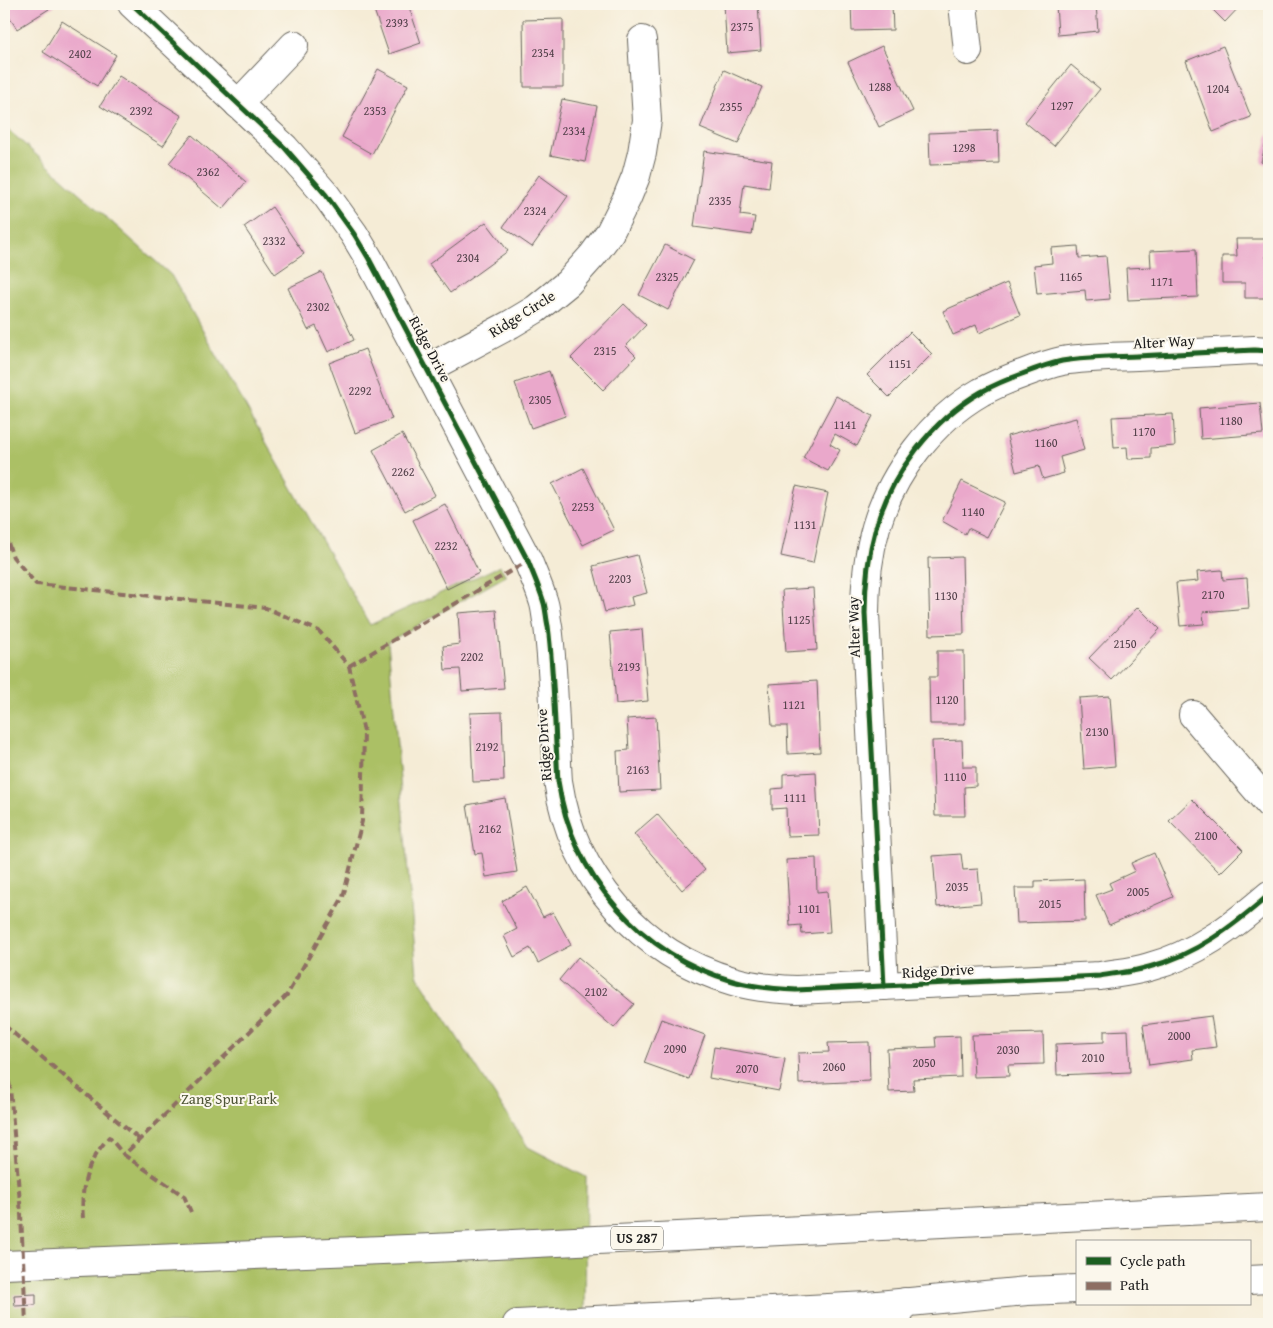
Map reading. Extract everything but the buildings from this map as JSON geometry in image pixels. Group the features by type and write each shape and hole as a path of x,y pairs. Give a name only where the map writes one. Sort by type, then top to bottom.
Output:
{"street":[{"name":"Ridge Drive","path":"132,4 285,148 326,195 369,258 528,562 544,601 550,644 558,780 564,812 573,838 598,883 616,908 634,926 660,947 694,967 725,979 796,990 1100,976 1148,968 1174,959 1211,941 1240,920 1269,895"},
{"path":"963,4 968,50"},
{"name":"Ridge Circle","path":"427,369 536,309 568,283 594,255 610,232 636,176 642,153 647,120 642,40"},
{"path":"238,104 294,45"},
{"name":"Alter Way","path":"884,986 865,595 870,552 876,526 898,476 915,451 960,406 981,392 1042,366 1062,361 1099,358 1254,350 1269,351"},
{"path":"1193,715 1269,804"},
{"name":"US 287","path":"4,1265 433,1248 1269,1207"},
{"path":"1250,1280 1269,1279"},
{"path":"517,1324 900,1313 1028,1291 1076,1289"}],"green space":[{"name":"Zang Spur Park","path":"4,126 171,275 370,625 500,566 506,576 388,642 417,975 528,1147 586,1177 585,1324 4,1324"}],"marked path":[{"path":"4,532 13,557 36,584 266,608 319,631 349,666 364,732 362,821 343,897 287,995 124,1155 184,1196 191,1212"},
{"path":"349,666 528,561"},
{"path":"4,1025 140,1140"},
{"path":"4,1058 10,1088 21,1214 26,1324"},
{"path":"83,1218 84,1186 88,1170 97,1153 109,1137 124,1155"}],"cycle path":[{"path":"132,4 285,148 326,195 369,259 528,561 540,590 548,626 558,781 566,816 578,849 595,879 616,907 641,931 669,952 700,969 733,981 772,988 796,990 1100,976 1143,969 1183,955 1228,928 1269,895"},
{"path":"884,986 865,602 869,559 876,527 892,487 903,468 930,433 963,404 996,385 1047,365 1062,361 1090,358 1254,350 1269,351"}]}
